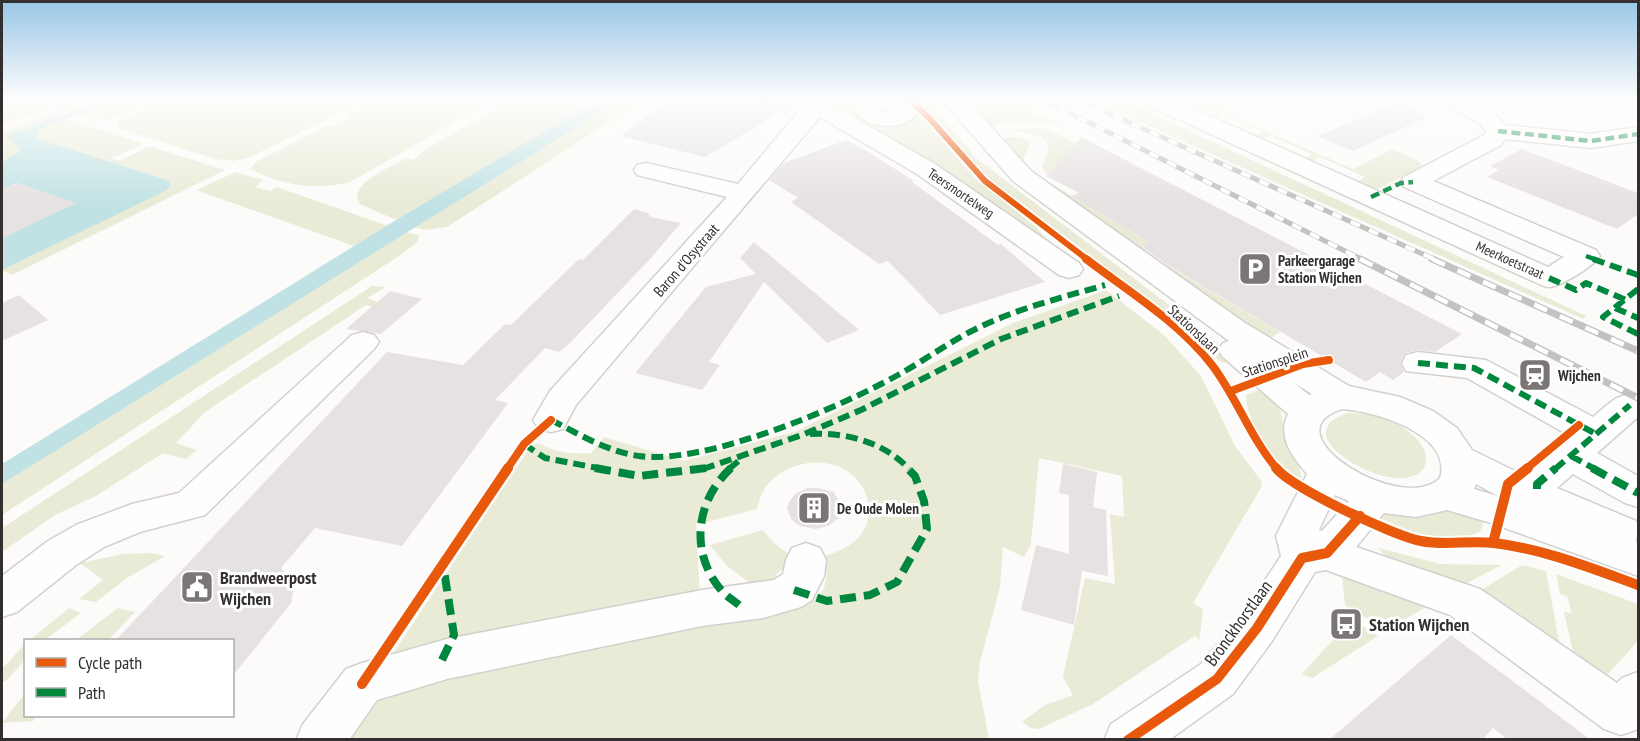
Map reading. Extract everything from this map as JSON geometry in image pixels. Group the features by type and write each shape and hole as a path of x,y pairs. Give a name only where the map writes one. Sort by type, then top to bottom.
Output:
{"street":[{"name":"Baron d'Osystraat","path":"551,420 562,399 744,193 793,134"},
{"name":"Teersmortelweg","path":"869,134 926,169 1069,269"},
{"name":"Stationslaan","path":"961,134 975,151 994,167 1234,330 1341,397"},
{"name":"Stationslaan","path":"984,134 1006,162 1306,411"},
{"name":"Meerkoetstraat","path":"1229,134 1548,278 1586,256 1413,182 1493,140 1497,134"},
{"path":"1522,134 1592,141 1638,134"},
{"path":"646,170 744,193"},
{"path":"2,599 63,553 90,536 132,519 191,505 363,342"},
{"path":"1418,363 1474,368 1583,445 1638,494"},
{"path":"1341,397 1380,402 1411,414 1432,427 1449,443 1459,459 1462,474 1458,486 1447,496 1427,502 1403,502 1376,496 1350,485 1327,471 1311,455 1302,438 1300,423 1306,411 1320,401 1341,397"},
{"path":"1537,489 1537,484 1583,445 1632,409"},
{"path":"1459,459 1508,484 1631,525"},
{"name":"Bronckhorstlaan","path":"1128,740 1217,679 1257,628 1308,549 1327,471"},
{"name":"Bronckhorstlaan","path":"1308,549 1376,496"},
{"path":"1447,496 1500,511 1638,560"},
{"path":"1308,549 1465,603 1620,713 1638,693"},
{"path":"320,740 362,684 447,659 702,608 740,605 765,600 795,590 804,576 806,560"}],"green space":[{"path":"2,134 14,134 8,136 21,150 2,162"},
{"path":"37,134 111,134 144,144 111,158 120,161 149,146 225,170 12,275 2,270 171,185 169,181 34,139"},
{"path":"136,134 298,134 250,157 234,161 216,159"},
{"path":"310,134 435,134 348,183 322,186 298,185 274,179 250,169 257,161"},
{"path":"453,134 540,134 396,220 360,204 357,197 359,190 372,177 406,158 413,160 432,145"},
{"path":"566,134 592,134 447,227 425,230 414,227"},
{"path":"880,134 936,134 972,175 1037,228 1048,241 997,205"},
{"path":"949,134 956,134 976,158 1207,334 1236,359 1225,363 1219,361 1189,330 991,180 969,160"},
{"path":"1029,134 1056,134 1097,154 1063,161 1048,175 1042,168 1048,150 1047,144 1045,140"},
{"path":"1166,134 1195,134 1586,316 1583,319"},
{"path":"1260,134 1271,134 1353,169 1392,149 1417,160 1423,166 1380,188 1373,189 1354,183 1365,177 1320,157 1309,163 1302,160 1312,154 1270,136 1258,140 1252,137"},
{"path":"1020,137 1031,142 1021,166 1148,241 1141,250 1280,332 1265,342 1018,166 1000,140"},
{"path":"236,172 263,180 255,187 270,191 277,187 388,226 354,246 196,190"},
{"path":"407,232 419,236 417,242 402,254 2,515 2,484"},
{"path":"372,286 386,287 367,298 389,307 383,311 366,305 205,412 176,443 197,450 186,459 163,453 96,496 55,515 2,552 2,528"},
{"path":"1106,290 1165,336 1201,376 1235,446 1262,482 1262,486 1193,603 1203,609 1199,642 1196,635 1093,704 1039,729 1031,728 1022,722 1045,705 1073,695 1063,677 1085,578 1115,584 1110,514 1124,517 1122,476 1039,458 1031,544 1024,557 1003,547 1000,587 980,662 978,681 989,739 338,740 356,711 416,678 807,605 824,589 827,572 817,557 845,548 862,533 869,514 866,496 856,479 840,467 817,463 790,468 777,475 768,484 757,509 696,523 700,599 386,664 531,446 538,443 563,452 591,453 604,437 684,461 797,431 1013,323"},
{"path":"1263,388 1279,406 1287,438 1300,467 1301,478 1282,466 1264,443 1251,417 1246,395"},
{"path":"1348,413 1380,417 1408,431 1422,446 1426,461 1424,468 1411,477 1385,476 1368,471 1338,453 1329,442 1326,431 1332,421"},
{"path":"1439,510 1486,516 1481,531 1456,538 1416,533 1379,517 1388,514"},
{"path":"763,530 774,543 790,555 790,561 776,575 777,580 754,586 727,566 710,545"},
{"path":"1379,548 1440,564 1502,565 1455,589 1392,567"},
{"path":"151,553 165,556 127,578 96,602 79,599 103,580 80,563 123,554"},
{"path":"1522,565 1546,571 1561,652 1478,592"},
{"path":"1342,574 1433,603 1386,630 1345,605"},
{"path":"1556,574 1638,604 1638,641 1608,674 1601,675 1575,661 1564,612 1572,613 1567,596 1560,594"},
{"path":"69,608 81,613 46,639 31,639"},
{"path":"118,608 135,612 109,639 77,639"},
{"path":"1352,619 1378,636 1312,678 1302,674"},
{"path":"24,645 24,661 6,681 2,681 2,669"},
{"path":"24,694 24,717 36,717 33,721 2,723"}],"water":[{"path":"13,134 37,134 35,138 170,181 171,185 165,191 2,270 2,238 75,203 17,183 2,189 2,162 21,150 7,136"},
{"path":"540,134 566,134 2,484 2,464 396,220"}],"building":[{"path":"624,134 745,134 705,157 621,136"},
{"path":"1323,134 1391,134 1353,151 1317,136"},
{"name":"Parkeergarage Station Wijchen","path":"1081,137 1462,334 1435,352 1418,350 1405,353 1400,362 1404,372 1393,380 1380,372 1366,382 1169,266 1143,248 1148,241 1071,196 1079,193 1046,176"},
{"path":"846,140 914,181 912,182 998,245 1001,244 1045,282 940,315 888,261 879,264 791,202 798,198 769,180 784,163"},
{"path":"1522,149 1638,193 1638,214 1617,229 1487,177 1499,170 1490,166"},
{"path":"17,183 76,203 2,238 2,189"},
{"path":"634,209 648,213 650,217 681,223 571,342 559,352 545,348 495,400 508,403 402,546 315,528 281,568 294,586 291,603 234,674 234,639 117,639 387,352 463,365 505,324 511,325 579,259 583,260"},
{"path":"754,242 859,330 827,343 764,282 709,362 720,365 702,390 635,373 706,287 756,274 740,258"},
{"path":"390,291 422,299 381,334 346,329"},
{"path":"19,295 48,320 2,341 2,303"},
{"path":"1063,464 1097,472 1093,507 1106,510 1108,576 1082,571 1074,625 1021,610 1036,545 1069,554 1069,495 1059,493"},
{"name":"De Oude Molen","path":"807,488 834,492 840,504 839,518 828,526 816,529 800,526 792,520 787,509 789,502 795,494"},
{"path":"1451,635 1591,740 1508,740 1493,728 1482,740 1329,740"}],"railway":[{"path":"1111,134 1363,260"},
{"path":"1154,134 1436,260"},
{"path":"1360,259 1638,398"},
{"path":"1432,259 1638,351"}],"marked path":[{"path":"1522,134 1591,141 1638,134"},
{"path":"1371,197 1401,183 1413,182"},
{"path":"1586,256 1638,275"},
{"path":"1549,278 1576,290 1586,283 1626,300"},
{"path":"551,420 600,444 627,454 652,457 680,455 709,449 771,431 860,394 896,376 983,325 1034,306 1105,285"},
{"path":"1638,289 1603,317 1638,334"},
{"path":"524,444 545,458 639,476 700,470 802,435 861,410 1001,339 1119,296"},
{"path":"1615,308 1638,318"},
{"path":"1418,363 1474,368 1596,434"},
{"path":"1537,489 1537,484 1630,405"},
{"path":"794,590 827,601 870,595 897,582 927,529 924,501 915,476 897,456 863,440 834,433 810,434"},
{"path":"1571,456 1638,493"},
{"path":"739,605 723,592 714,580 704,554 701,526 702,512 712,488 742,458"},
{"path":"442,660 454,635 443,564"}],"cycle path":[{"path":"942,134 985,181 1179,330 1210,362 1231,391 1261,450 1280,473 1295,484 1392,532 1420,541 1446,544 1493,543 1556,556 1638,585"},
{"name":"Stationsplein","path":"1231,391 1303,364 1329,360"},
{"path":"362,684 524,444 551,420"},
{"path":"1493,543 1508,484 1579,425"},
{"path":"1128,740 1217,679 1257,628 1302,558 1327,553 1360,516"}],"place":[{"name":"Parkeergarage Station Wijchen","path":"1255,269"},
{"name":"Wijchen","path":"1535,375"},
{"name":"De Oude Molen","path":"814,508"},
{"name":"Brandweerpost Wijchen","path":"197,587"},
{"name":"Station Wijchen","path":"1346,624"}]}
